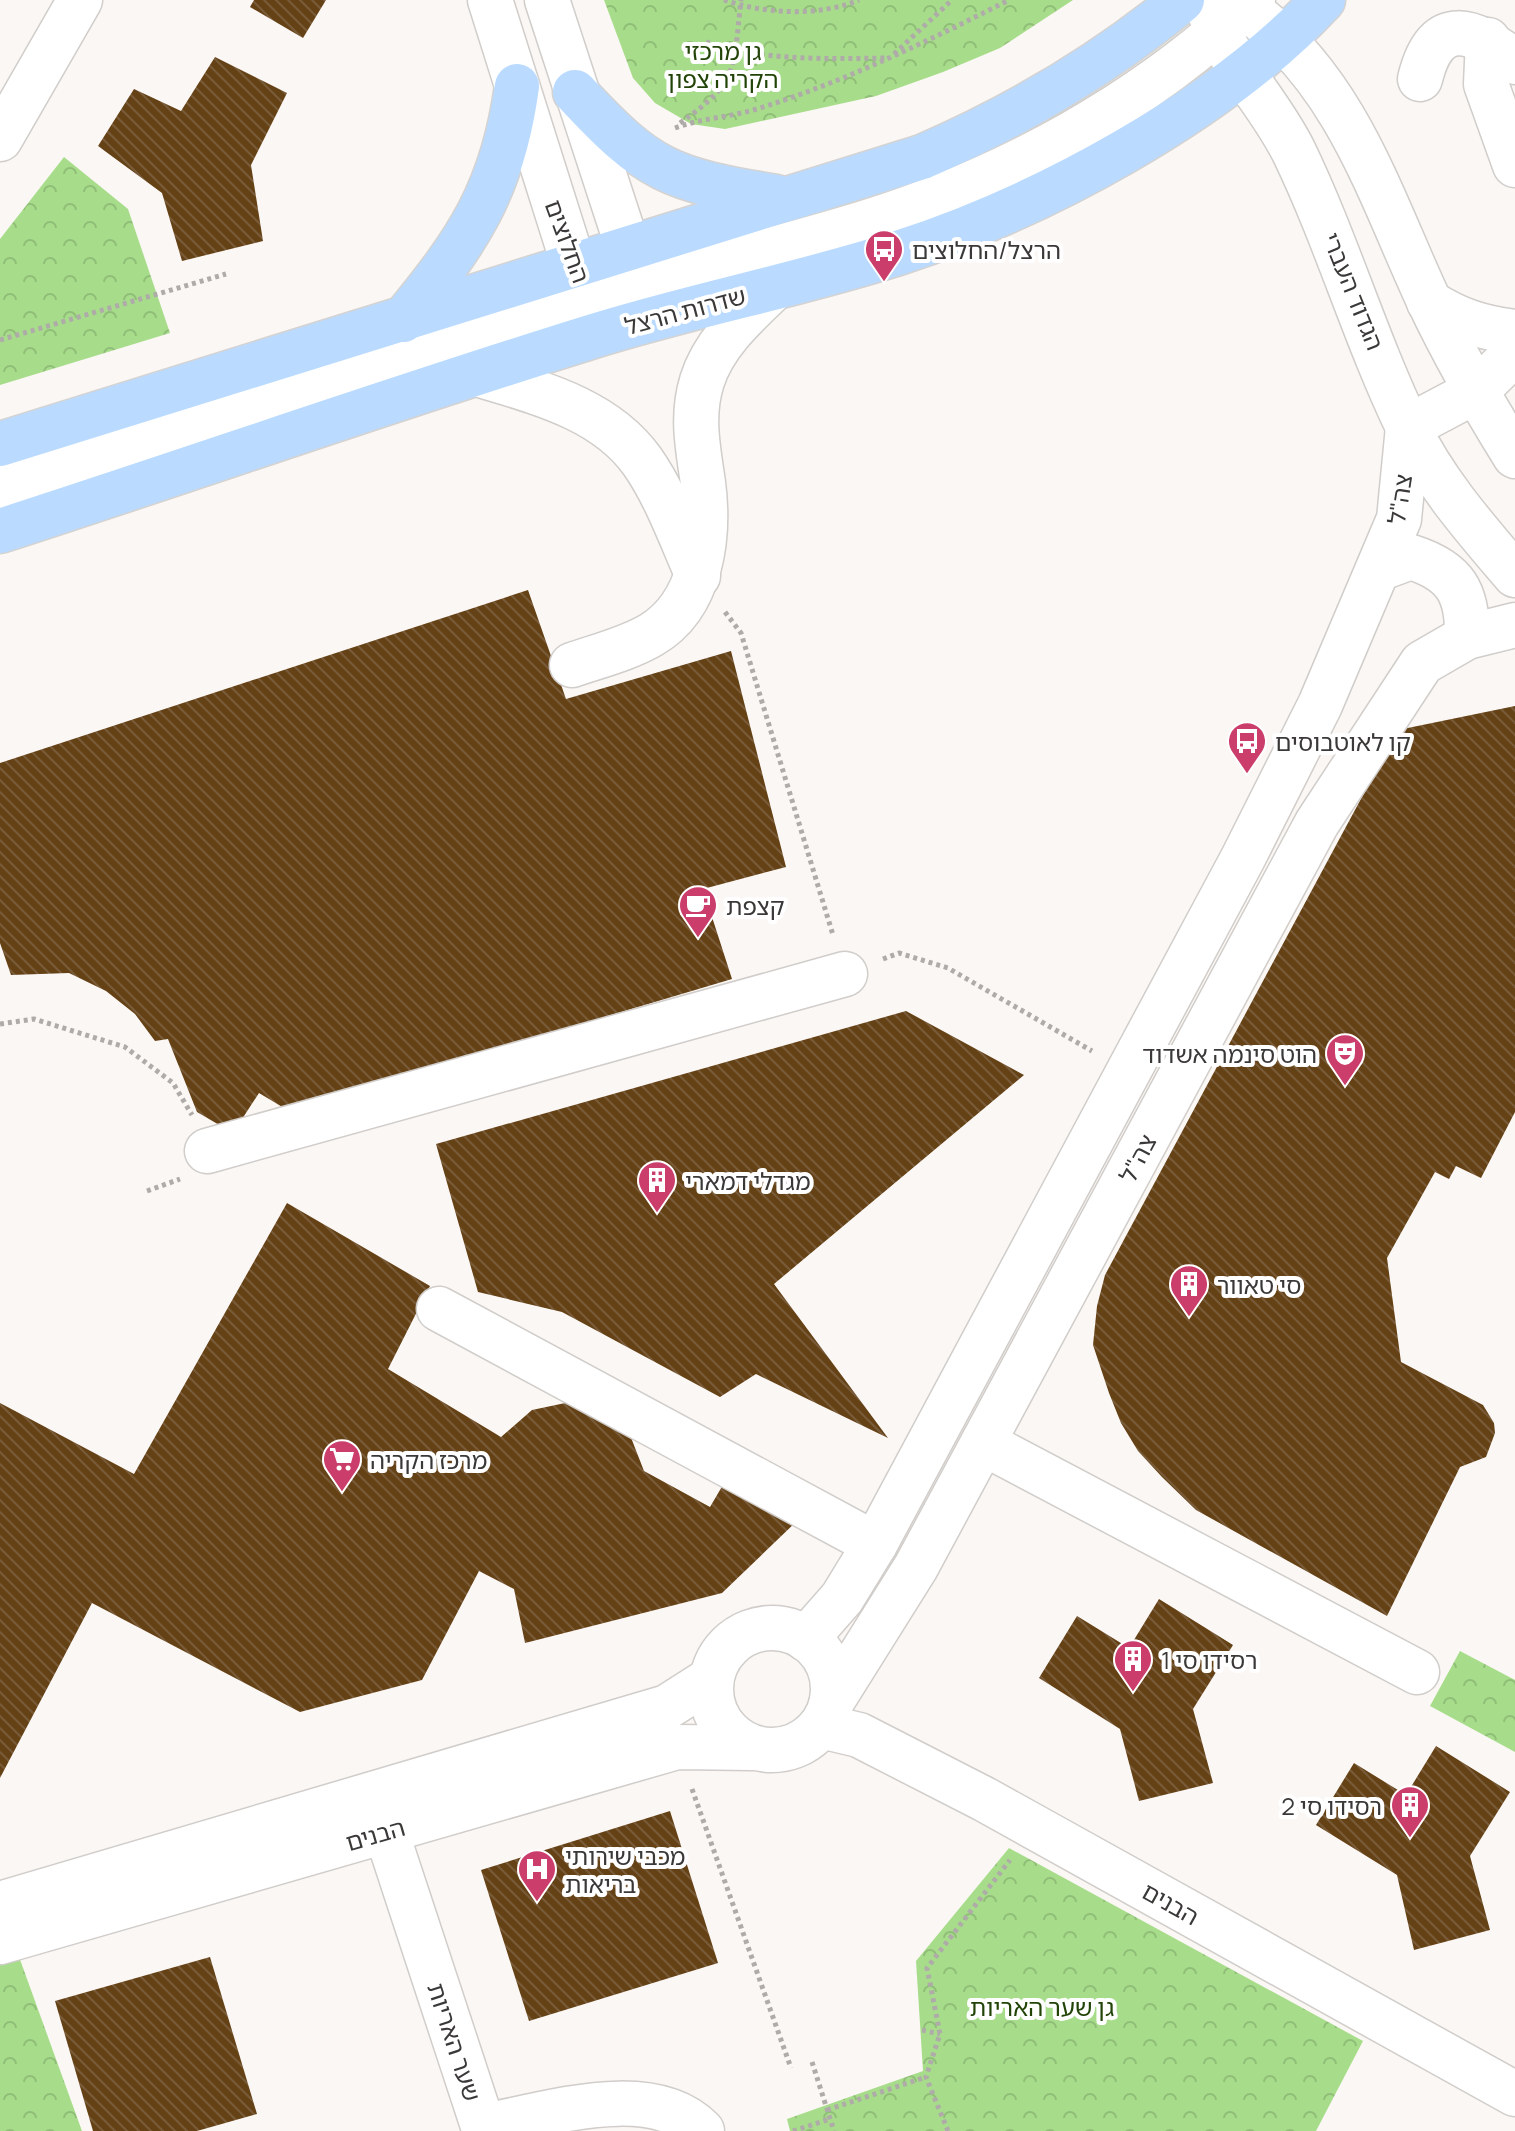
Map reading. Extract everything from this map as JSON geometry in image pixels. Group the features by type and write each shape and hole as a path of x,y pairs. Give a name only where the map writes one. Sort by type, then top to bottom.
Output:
{"main road":[{"name":"שדרות הרצל","path":"0,531 477,374 608,286 786,198 922,157 1003,121 1107,60 1182,0"},
{"name":"שדרות הרצל","path":"0,444 403,320 608,286 776,286 895,254 1041,195 1162,127 1240,73 1323,0"},
{"path":"403,320 443,272 491,192 511,134 517,86"},
{"path":"575,92 629,148 669,173 706,185 786,198"}],"street":[{"path":"0,139 80,0"},
{"name":"החלוצים","path":"490,0 517,86 608,286"},
{"path":"547,0 575,92 608,286"},
{"path":"0,486 608,286 869,221 1025,158 1110,110 1230,8 1284,37 1327,90 1382,189 1429,302 1501,423"},
{"name":"הגדוד העברי","path":"1230,8 1240,73 1278,124 1316,198 1408,427 1450,498 1515,575"},
{"path":"1420,79 1427,52 1443,37 1467,33 1502,51 1486,84 1515,165"},
{"path":"572,665 654,634 676,613 698,576 705,508 695,436 702,380 724,340 776,286"},
{"path":"1429,302 1467,323 1515,332"},
{"path":"1501,423 1515,353"},
{"path":"477,374 580,409 632,448 659,489 698,576"},
{"path":"1408,427 1451,431 1501,423"},
{"name":"צה\"ל","path":"806,1639 842,1598 875,1544 1320,705 1381,568 1399,519 1408,427"},
{"path":"0,522 70,509"},
{"name":"צה\"ל","path":"1381,568 1411,557 1445,573 1460,591 1467,610 1467,637"},
{"name":"צה\"ל","path":"826,1714 916,1567 1317,823 1422,663 1467,637 1515,625"},
{"path":"207,1151 845,974"},
{"path":"439,1309 875,1544"},
{"path":"983,1443 1417,1672"},
{"path":"774,1628 806,1639 828,1667 826,1714 797,1745 783,1750 752,1748 724,1728 715,1713 711,1679 726,1648 756,1630 774,1628"},
{"name":"הבנים","path":"0,1904 667,1707 711,1679"},
{"name":"הבנים","path":"826,1714 859,1735 1036,1828 1515,2094"},
{"name":"הבנים","path":"0,1942 677,1747 752,1748"},
{"name":"שער האריות","path":"386,1831 474,2129 626,2102 676,2111 702,2131"}],"path":[{"path":"724,0 782,12 818,10 859,0"},
{"path":"706,42 735,51 811,59 889,58 952,0"},
{"path":"741,3 735,51 723,90 673,129 759,108 889,58 1009,0"},
{"path":"0,340 226,274"},
{"path":"698,576 741,633 845,974 899,953 948,968 1088,1049 1130,1067"},
{"path":"0,1024 34,1019 125,1047 173,1083 195,1119 207,1151"},
{"path":"677,1747 791,2068"},
{"path":"948,2131 926,2077 940,2034 927,1968 1036,1828"},
{"path":"922,2030 940,2034"},
{"path":"812,2062 834,2131"},
{"path":"827,2110 926,2077"},
{"path":"793,2131 830,2119"}],"green space":[{"name":"גן מרכזי הקריה צפון","path":"604,0 1073,0 1000,48 943,72 876,96 725,129 691,124 655,103 633,78"},
{"path":"64,157 128,209 170,333 0,385 0,239"},
{"path":"1460,1651 1515,1680 1515,1752 1430,1706"},
{"name":"גן שער האריות","path":"1009,1848 1363,2041 1316,2131 790,2131 787,2119 923,2071 916,1961"},
{"path":"18,1954 82,2131 0,2131 0,1960"}],"building":[{"path":"254,0 326,0 303,38 250,7"},
{"path":"215,57 287,93 251,165 263,241 182,261 162,193 98,146 134,89 181,111"},
{"path":"528,590 566,699 731,651 786,867 703,889 732,979 289,1111 259,1093 233,1133 197,1112 168,1039 155,1041 135,1014 106,991 69,973 11,975 0,943 0,763"},
{"path":"1515,706 1515,1112 1481,1178 1456,1166 1449,1179 1435,1172 1387,1258 1401,1362 1483,1405 1494,1423 1495,1433 1486,1457 1460,1467 1387,1616 1196,1510 1162,1477 1138,1451 1121,1423 1109,1393 1093,1345 1097,1306 1105,1275 1398,730"},
{"name":"מגדלי דמארי","path":"906,1011 1024,1075 774,1284 888,1438 756,1374 720,1397 562,1312 478,1292 436,1144"},
{"name":"מרכז הקריה","path":"287,1203 430,1286 388,1369 501,1437 532,1410 570,1402 630,1435 644,1471 710,1507 727,1478 798,1520 722,1593 525,1643 514,1589 479,1571 422,1680 300,1712 92,1603 0,1778 0,1403 134,1474"},
{"name":"רסידו סי 1","path":"1159,1599 1233,1645 1193,1709 1213,1783 1139,1801 1120,1729 1039,1678 1077,1616 1129,1648"},
{"name":"רסידו סי 2","path":"1436,1746 1510,1792 1470,1856 1490,1930 1414,1950 1397,1875 1316,1825 1354,1763 1406,1795"},
{"path":"670,1811 718,1963 529,2021 481,1870"},
{"path":"210,1957 257,2114 197,2131 93,2131 55,2001"}],"place":[{"name":"הרצל/החלוצים","path":"884,283"},
{"name":"קו לאוטבוסים","path":"1247,775"},
{"name":"קצפת","path":"698,939"},
{"name":"הוט סינמה אשדוד","path":"1345,1087"},
{"name":"מגדלי דמארי","path":"657,1214"},
{"name":"סי טאוור","path":"1189,1318"},
{"name":"מרכז הקריה","path":"342,1493"},
{"name":"רסידו סי 1","path":"1133,1693"},
{"name":"רסידו סי 2","path":"1410,1839"},
{"name":"מכבי שירותי בריאות","path":"537,1903"}]}
